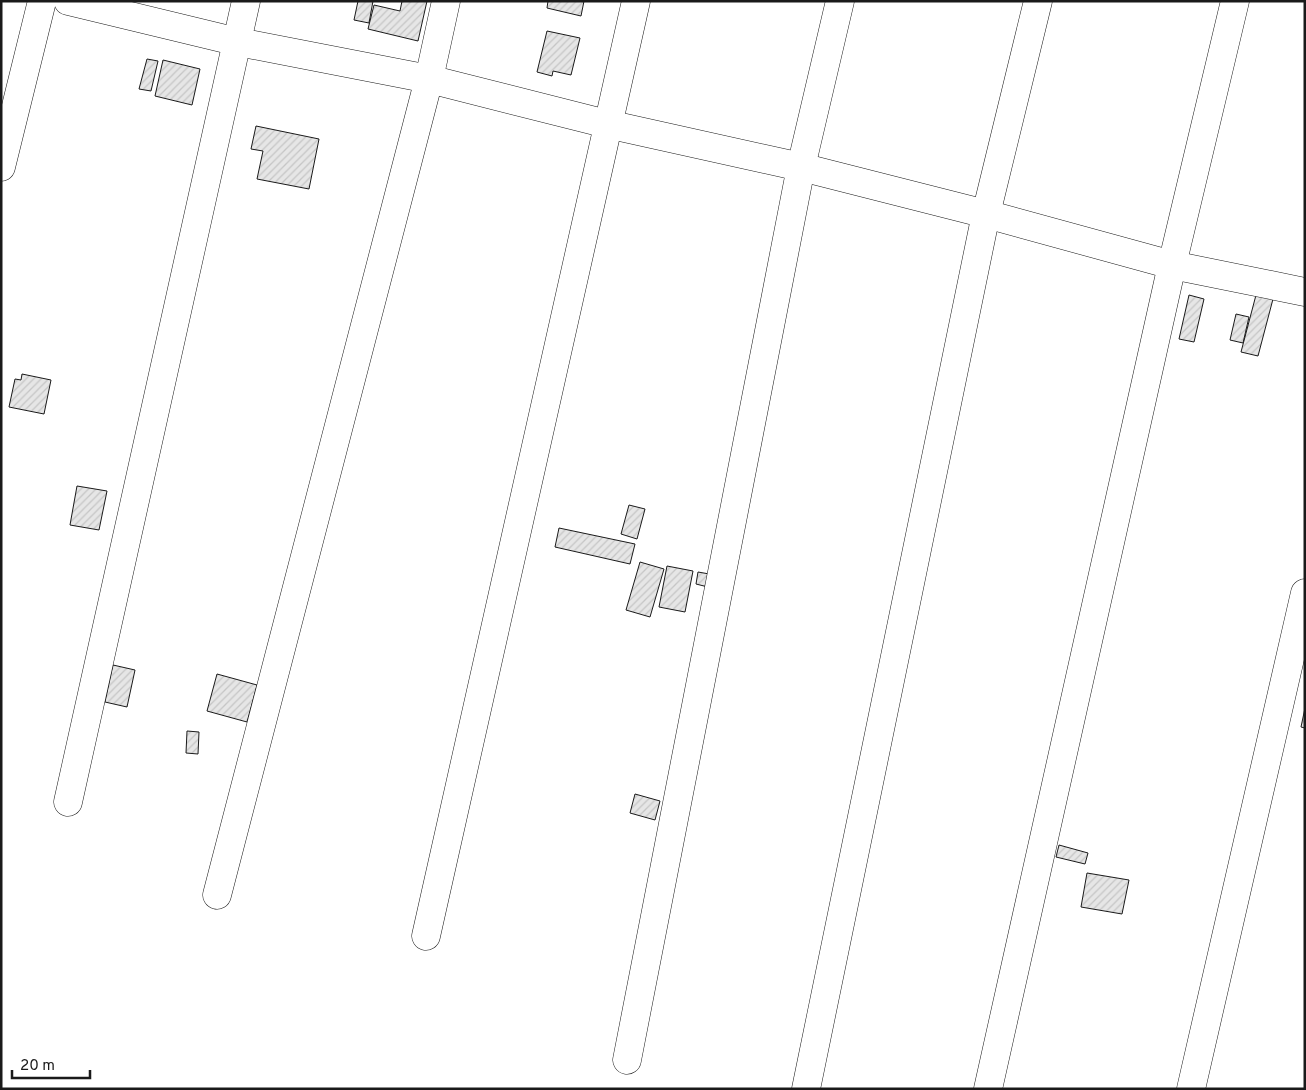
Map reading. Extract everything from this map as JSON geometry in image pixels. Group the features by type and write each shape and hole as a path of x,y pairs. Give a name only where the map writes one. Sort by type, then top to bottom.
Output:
{"street":[{"path":"1,167 42,1"},
{"path":"68,1 238,42 429,79 607,124 801,167 986,214 1172,265 1305,292"},
{"path":"68,802 246,1"},
{"path":"217,895 429,79 446,1"},
{"path":"426,936 636,1"},
{"path":"627,1060 801,167 840,1"},
{"path":"806,1089 986,214 1038,1"},
{"path":"988,1089 1172,265 1235,1"},
{"path":"1191,1089 1305,593"}],"building":[{"path":"358,1 373,1 369,23 354,20"},
{"path":"402,1 427,1 418,41 368,29 374,5 400,11"},
{"path":"548,1 584,1 581,16 547,8"},
{"path":"547,31 580,38 571,75 553,71 552,76 537,72"},
{"path":"147,59 158,61 151,91 139,89"},
{"path":"163,60 200,69 192,105 155,96"},
{"path":"256,126 319,139 309,189 257,179 263,151 251,149"},
{"path":"1189,295 1204,299 1194,342 1179,339"},
{"path":"1256,295 1273,299 1258,356 1241,352"},
{"path":"1236,314 1249,317 1243,343 1230,340"},
{"path":"22,374 51,380 44,414 9,407 15,379 21,380"},
{"path":"77,486 107,491 99,530 70,525"},
{"path":"629,505 645,509 637,539 621,534"},
{"path":"559,528 635,544 630,564 555,547"},
{"path":"640,562 664,569 650,617 626,610"},
{"path":"667,566 693,571 685,612 659,607"},
{"path":"698,572 715,575 712,588 696,584"},
{"path":"113,665 135,670 127,707 105,702"},
{"path":"217,674 257,685 247,722 207,711"},
{"path":"1305,708 1305,728 1301,727"},
{"path":"187,731 199,732 198,754 186,753"},
{"path":"635,794 660,801 655,820 630,813"},
{"path":"1059,845 1088,853 1085,864 1056,857"},
{"path":"1087,873 1129,880 1122,914 1081,907"}]}
